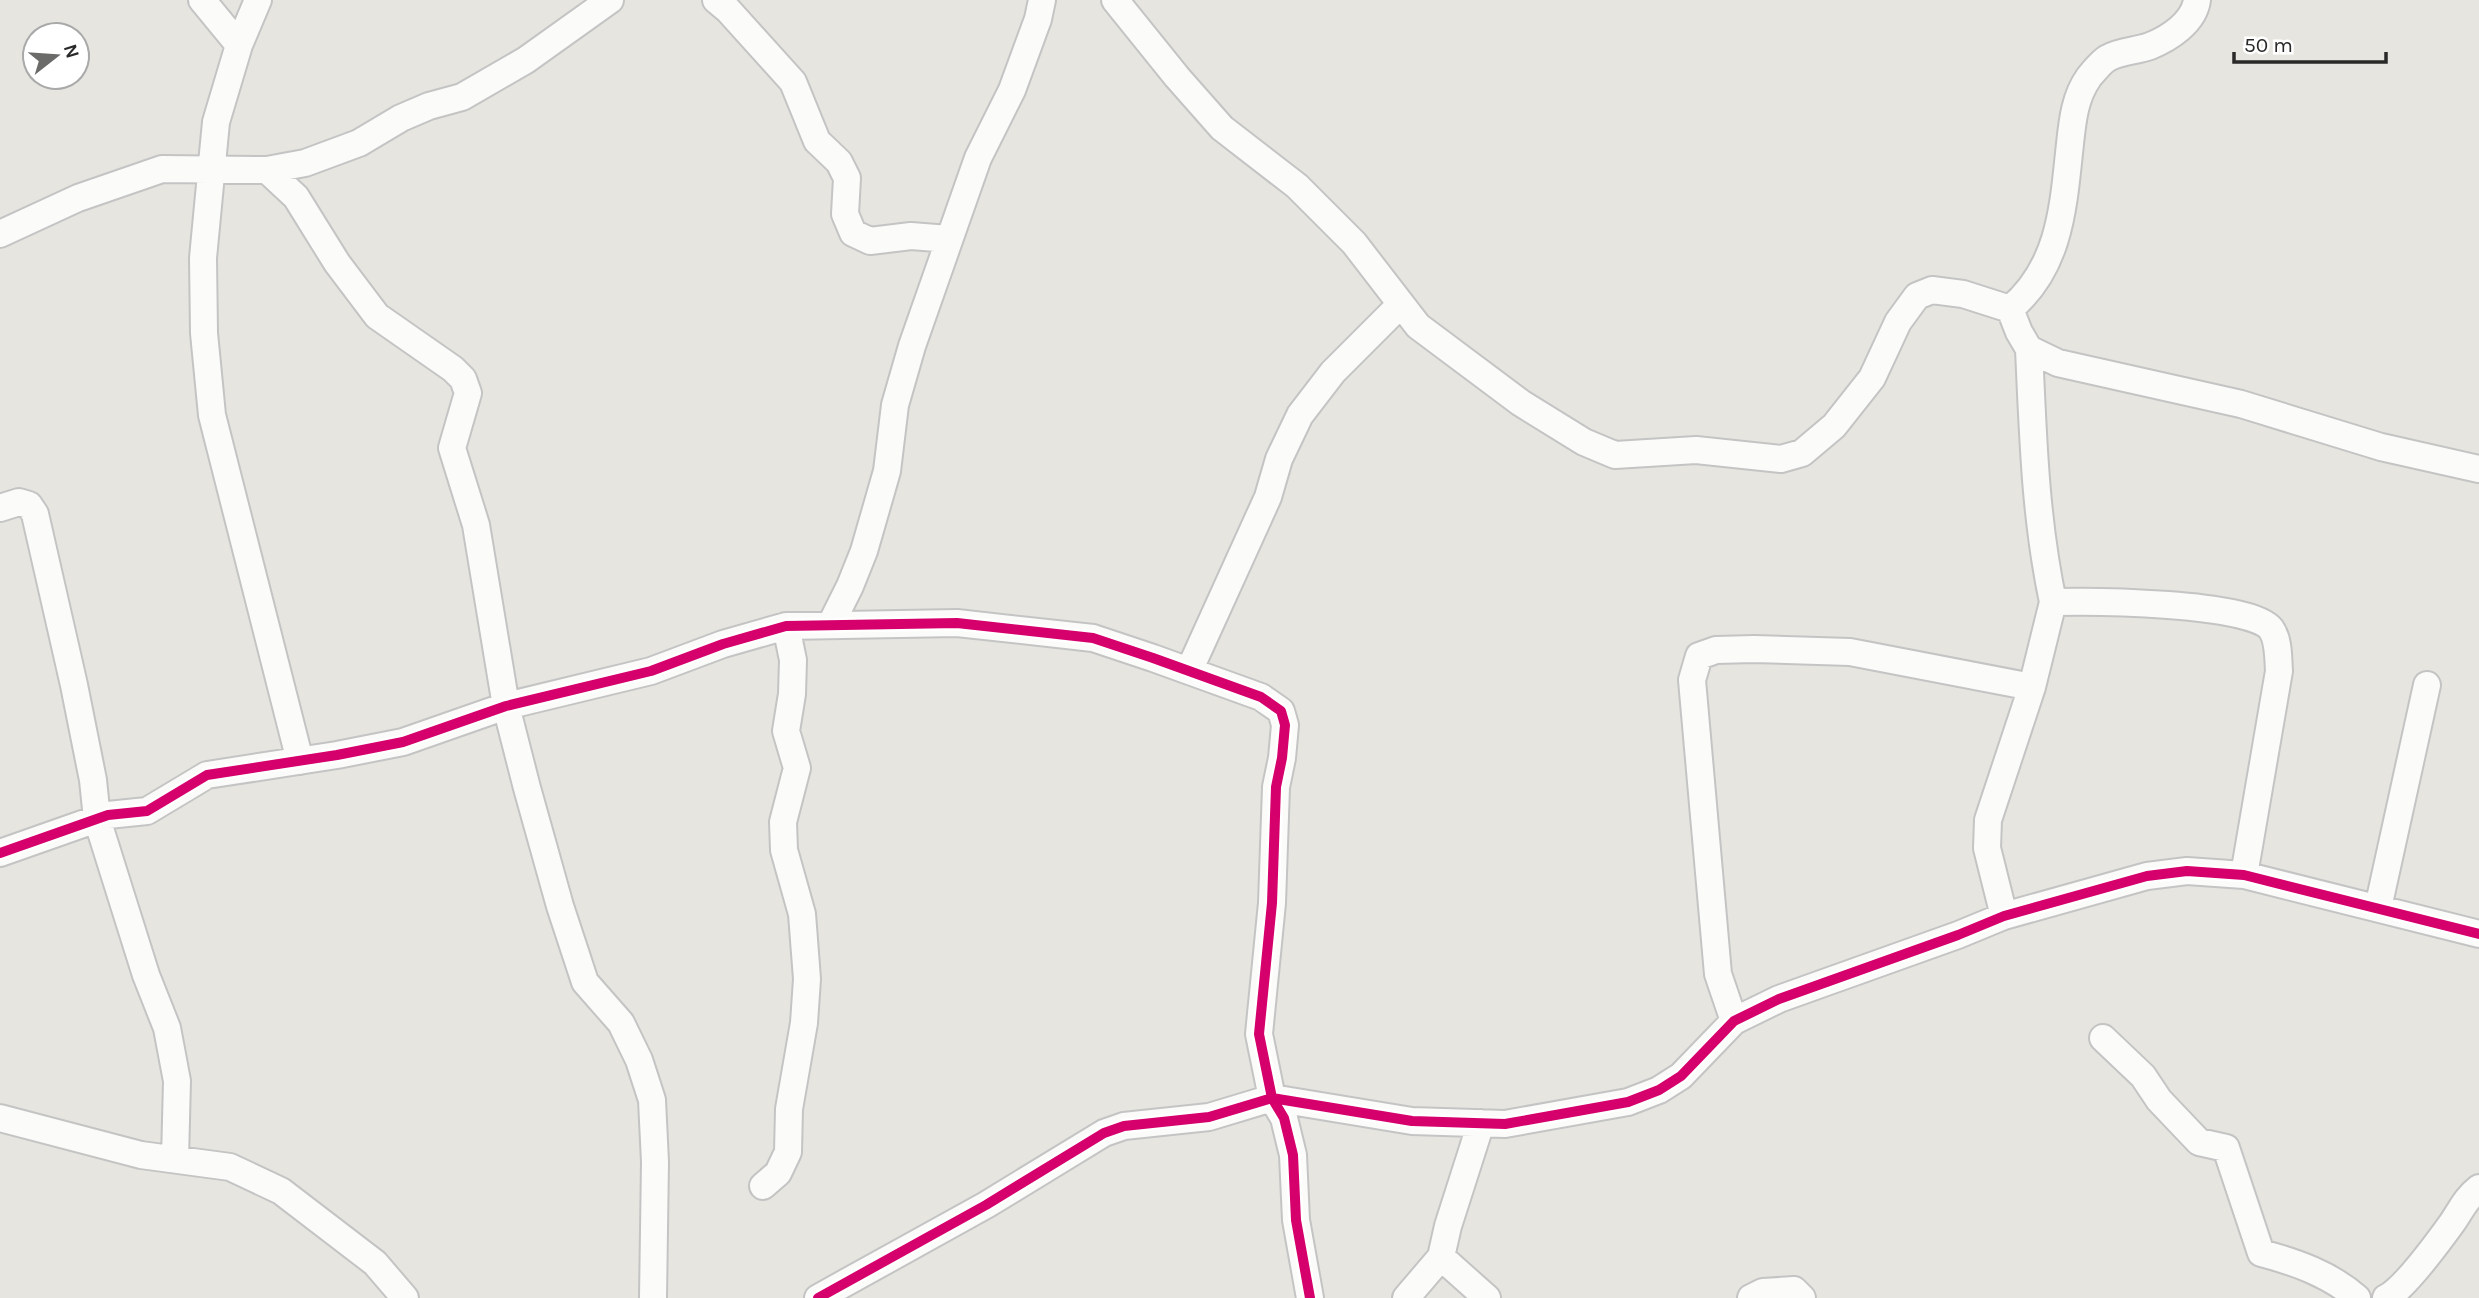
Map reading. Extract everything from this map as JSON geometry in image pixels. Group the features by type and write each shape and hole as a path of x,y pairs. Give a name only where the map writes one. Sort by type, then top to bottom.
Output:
{"street":[{"path":"202,0 239,45"},
{"path":"258,0 239,45 216,122 204,258 204,333 212,415 300,761"},
{"path":"0,234 78,198 162,169 267,170 305,163 359,142 401,118 429,106 463,97 526,60 610,0"},
{"path":"716,0 793,82 817,141 839,162 847,177 845,214 853,233 870,241 911,236 949,239"},
{"path":"831,624 864,551 887,471 895,405 949,239 978,158 1012,90 1038,19 1042,0"},
{"path":"1115,0 1222,128 1297,186 1354,243 1418,326 1521,403 1594,446 1615,455 1696,450 1781,459 1802,453 1834,426 1871,378 1898,322 1917,296 1932,290 1963,294 2010,309"},
{"path":"2010,309 2028,294 2045,267 2064,204 2077,98 2090,76 2108,58 2151,46 2180,29 2196,11 2197,0"},
{"path":"267,170 296,197 337,263 377,316 453,369 463,379 468,393 452,448 476,525 506,706 560,905 586,982 621,1023 639,1059 652,1100 655,1163 653,1298"},
{"path":"1189,671 1269,497 1279,459 1300,415 1333,372 1401,304"},
{"path":"2004,916 1987,848 1988,820 2032,687 2053,602 2042,551 2036,495 2029,349 2010,309"},
{"path":"2029,349 2058,363 2241,404 2381,447 2479,469"},
{"path":"0,508 19,502 29,505 35,514 74,685 93,779 97,819 146,975 167,1028 177,1081 175,1159"},
{"path":"2053,602 2154,603 2244,616 2260,621 2272,630 2278,649 2279,671 2245,874"},
{"path":"0,853 108,815 147,811 207,775 403,742 506,706 652,671 723,644 786,626 957,623 1093,638 1261,697 1281,711 1285,725 1276,787 1272,902 1259,1034 1272,1098 1284,1118 1293,1155 1296,1220 1310,1298"},
{"path":"763,1186 778,1173 788,1152 789,1109 804,1023 807,979 802,914 784,850 783,822 797,768 786,731 792,694 793,660 786,626"},
{"path":"1734,1021 1718,974 1692,680 1699,656 1716,650 1850,652 2032,687"},
{"path":"2378,908 2427,685"},
{"path":"818,1298 986,1205 1104,1133 1124,1126 1209,1116 1272,1098 1412,1121 1505,1124 1628,1102 1659,1090 1681,1076 1734,1021 1779,999 2004,916 2147,876 2186,871 2245,874 2479,934"},
{"path":"2103,1038 2143,1076 2159,1100 2199,1142 2226,1148 2261,1254 2297,1262 2347,1289 2357,1298"},
{"path":"0,1119 141,1155 230,1167 281,1191 375,1263 405,1298"},
{"path":"1406,1298 1441,1258 1448,1226 1481,1123"},
{"path":"2386,1298 2410,1275 2452,1223 2468,1196 2479,1188"},
{"path":"1441,1258 1487,1298"},
{"path":"1751,1298 1763,1292 1794,1290 1802,1298"}],"cycle path":[{"path":"0,853 108,815 147,811 207,775 403,742 506,706 651,671 723,644 786,626 957,623 1093,638 1153,658 1261,697 1281,711 1285,725 1276,787 1272,903 1259,1034 1272,1098 1284,1118 1293,1155 1296,1220 1310,1298"},
{"path":"818,1298 986,1205 1104,1133 1124,1126 1209,1117 1272,1098 1412,1121 1505,1124 1628,1102 1659,1090 1681,1076 1734,1021 1779,999 2004,916 2147,876 2187,871 2244,875 2479,934"}]}
